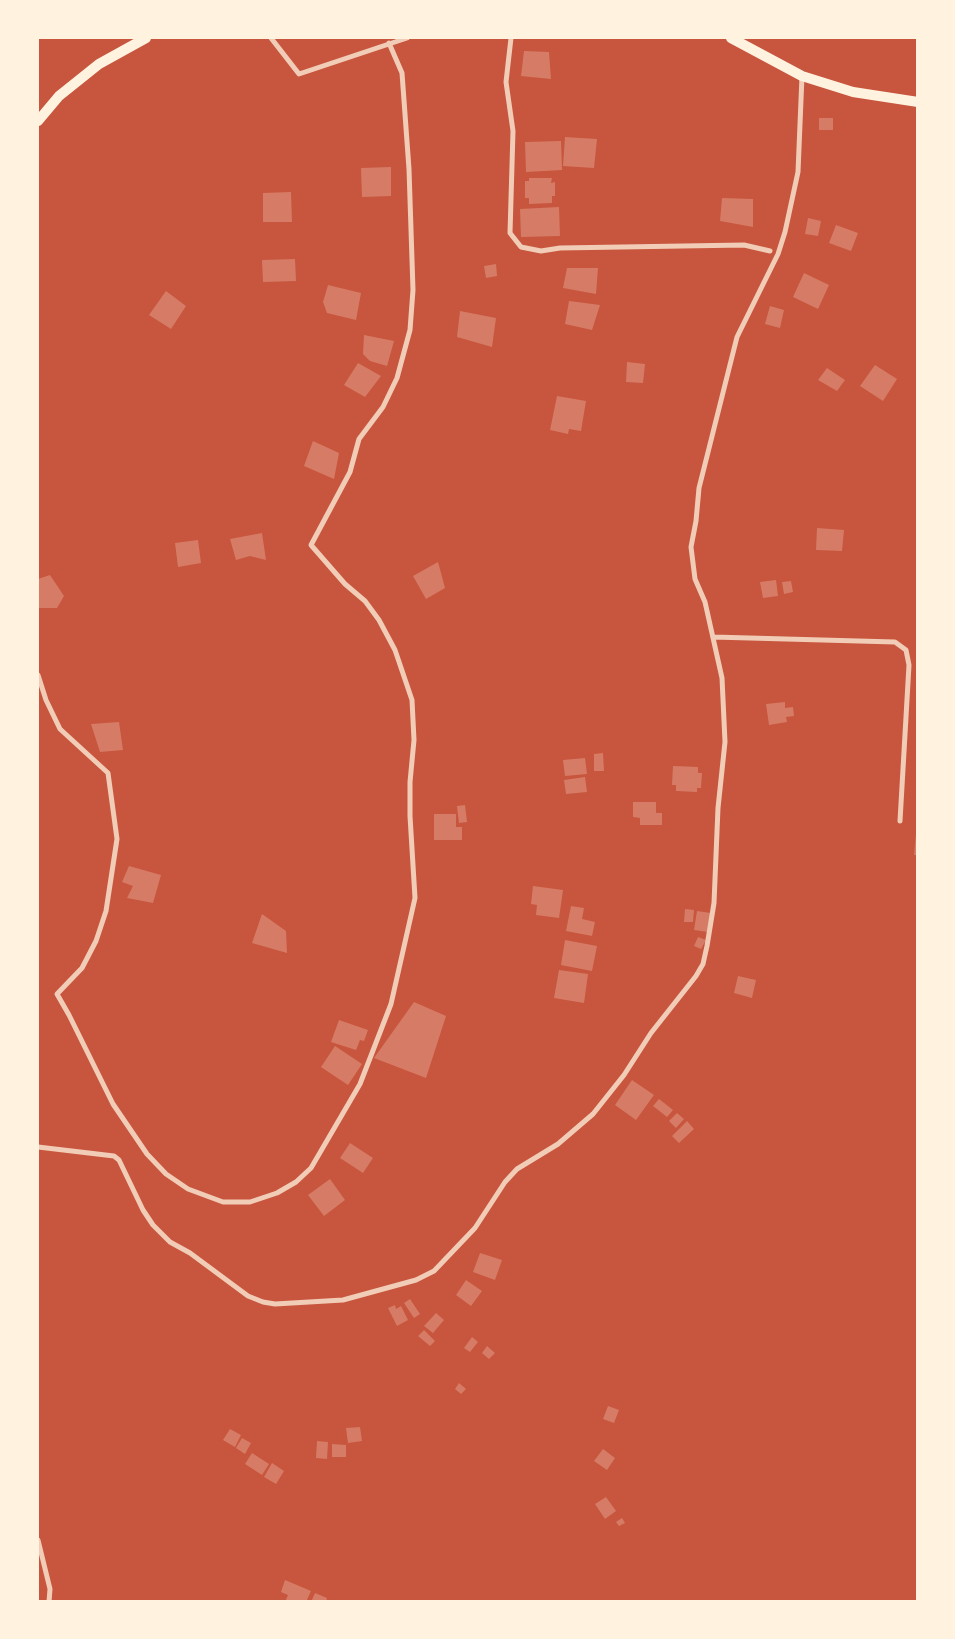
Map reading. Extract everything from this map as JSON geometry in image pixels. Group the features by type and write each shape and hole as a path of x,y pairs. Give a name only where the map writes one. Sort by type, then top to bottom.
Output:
{"main road":[{"path":"38,121 59,96 99,64 146,38"},
{"path":"731,38 802,76 852,92 918,102"}],"street":[{"path":"271,38 299,74 407,38"},
{"path":"510,38 506,82 513,131 510,233 521,248 541,251 560,248 744,245 770,251"},
{"path":"38,674 46,700 60,729 108,772 117,839 106,911 96,941 82,968 57,994 113,1104 147,1154 166,1174 188,1189 223,1202 250,1202 277,1193 296,1182 311,1168 360,1084 391,1004 415,898 410,816 410,782 414,740 412,700 395,650 379,620 365,601 345,584 311,545 350,472 359,439 383,407 397,378 410,330 413,290 409,169 402,73 389,43"},
{"path":"38,1147 114,1156 119,1160 143,1210 153,1225 170,1242 190,1253 248,1296 262,1302 344,1300 416,1280 434,1271 475,1228 505,1182 517,1169 558,1144 593,1114 615,1087 651,1033 696,976 703,964 714,903 718,808 725,742 722,678 705,602 695,579 691,547 699,488 737,337 778,254 785,232 798,172 802,76"},
{"path":"714,637 895,642 906,650 909,665 900,820"},
{"path":"38,1540 50,1589 49,1602"}],"building":[{"path":"524,51 549,52 551,79 521,76"},
{"path":"819,118 833,118 833,130 819,130"},
{"path":"565,137 597,139 594,168 563,166"},
{"path":"561,141 562,170 526,172 525,142"},
{"path":"391,167 391,196 362,197 361,168"},
{"path":"529,178 552,178 551,183 555,182 555,196 552,196 552,203 529,204 529,198 525,198 525,181 529,181"},
{"path":"291,192 292,222 263,222 263,193"},
{"path":"722,198 753,199 753,227 720,221"},
{"path":"559,207 560,236 521,237 520,209"},
{"path":"808,218 821,221 818,236 805,234"},
{"path":"836,225 858,233 851,251 829,243"},
{"path":"295,259 296,281 263,282 262,260"},
{"path":"496,264 497,276 486,278 484,266"},
{"path":"567,268 598,268 596,294 563,288"},
{"path":"804,273 829,285 818,309 793,297"},
{"path":"328,285 361,293 356,320 327,313 323,302"},
{"path":"166,291 186,306 171,329 149,315"},
{"path":"569,301 600,305 592,330 565,324"},
{"path":"770,306 784,310 780,328 765,324"},
{"path":"460,311 496,318 492,347 457,337"},
{"path":"364,335 394,341 387,366 370,361 363,354"},
{"path":"627,362 645,364 643,383 626,382"},
{"path":"358,363 381,376 365,397 344,385"},
{"path":"875,365 897,379 883,401 860,386"},
{"path":"827,368 845,380 837,391 818,380"},
{"path":"557,396 586,401 581,431 569,429 568,434 550,430"},
{"path":"313,441 339,453 334,479 304,466"},
{"path":"817,528 844,530 842,551 816,550"},
{"path":"262,533 266,560 250,556 236,560 230,539"},
{"path":"198,540 201,563 178,567 175,543"},
{"path":"438,562 445,588 426,599 413,576"},
{"path":"50,575 64,596 57,608 38,608 38,579"},
{"path":"776,580 778,596 763,598 760,582"},
{"path":"791,581 793,592 784,594 782,582"},
{"path":"785,702 785,708 793,707 794,716 786,717 787,722 769,725 766,704"},
{"path":"119,722 123,750 100,752 91,724"},
{"path":"603,753 604,771 594,771 594,754"},
{"path":"585,758 587,774 565,776 563,760"},
{"path":"673,766 698,767 698,773 702,773 701,788 697,788 697,792 676,791 676,785 672,785"},
{"path":"585,777 587,792 566,794 564,780"},
{"path":"633,802 656,802 656,813 662,813 662,825 640,825 640,818 633,817"},
{"path":"465,805 467,822 459,823 457,806"},
{"path":"434,814 456,814 456,827 462,827 462,840 434,840"},
{"path":"916,834 918,834 918,855 914,855"},
{"path":"129,866 161,875 153,903 127,898 133,886 122,882"},
{"path":"533,886 563,890 559,918 536,915 537,905 531,904"},
{"path":"571,906 584,908 582,919 595,922 592,936 566,931"},
{"path":"685,909 694,910 693,922 684,922"},
{"path":"697,911 711,913 708,932 694,930"},
{"path":"262,914 286,931 287,953 252,943"},
{"path":"698,937 706,940 701,949 694,946"},
{"path":"565,940 597,946 592,971 561,965"},
{"path":"559,970 588,974 584,1003 554,998"},
{"path":"738,976 756,980 752,998 734,993"},
{"path":"414,1002 446,1016 426,1078 374,1058"},
{"path":"339,1020 368,1030 364,1041 360,1040 356,1050 331,1042"},
{"path":"335,1046 362,1064 348,1085 321,1067"},
{"path":"632,1080 654,1095 636,1120 615,1105"},
{"path":"659,1099 673,1110 667,1117 653,1106"},
{"path":"677,1113 684,1119 676,1128 669,1121"},
{"path":"687,1121 694,1129 679,1143 672,1136"},
{"path":"350,1143 373,1158 363,1173 340,1158"},
{"path":"330,1179 345,1200 324,1216 308,1195"},
{"path":"480,1253 502,1260 495,1280 473,1272"},
{"path":"466,1280 482,1291 471,1306 456,1295"},
{"path":"410,1299 420,1314 414,1318 404,1303"},
{"path":"395,1305 396,1309 401,1306 408,1320 397,1326 388,1308"},
{"path":"436,1313 444,1320 433,1333 424,1326"},
{"path":"424,1330 435,1341 430,1346 418,1336"},
{"path":"472,1337 478,1342 470,1352 464,1348"},
{"path":"487,1346 495,1353 489,1359 482,1353"},
{"path":"459,1383 466,1389 461,1394 455,1389"},
{"path":"608,1406 619,1410 614,1423 603,1419"},
{"path":"360,1427 362,1441 348,1443 346,1428"},
{"path":"230,1429 241,1435 235,1447 223,1440"},
{"path":"242,1438 251,1443 245,1454 236,1448"},
{"path":"317,1441 328,1442 327,1459 316,1458"},
{"path":"332,1444 346,1445 346,1457 332,1457"},
{"path":"603,1449 615,1458 607,1470 594,1461"},
{"path":"252,1453 269,1464 262,1475 245,1464"},
{"path":"272,1463 284,1471 276,1484 264,1477"},
{"path":"606,1497 616,1511 605,1519 595,1504"},
{"path":"622,1518 625,1523 619,1526 616,1522"},
{"path":"285,1580 311,1591 306,1602 285,1602 288,1595 281,1592"},
{"path":"315,1593 327,1598 326,1602 311,1602"}]}
